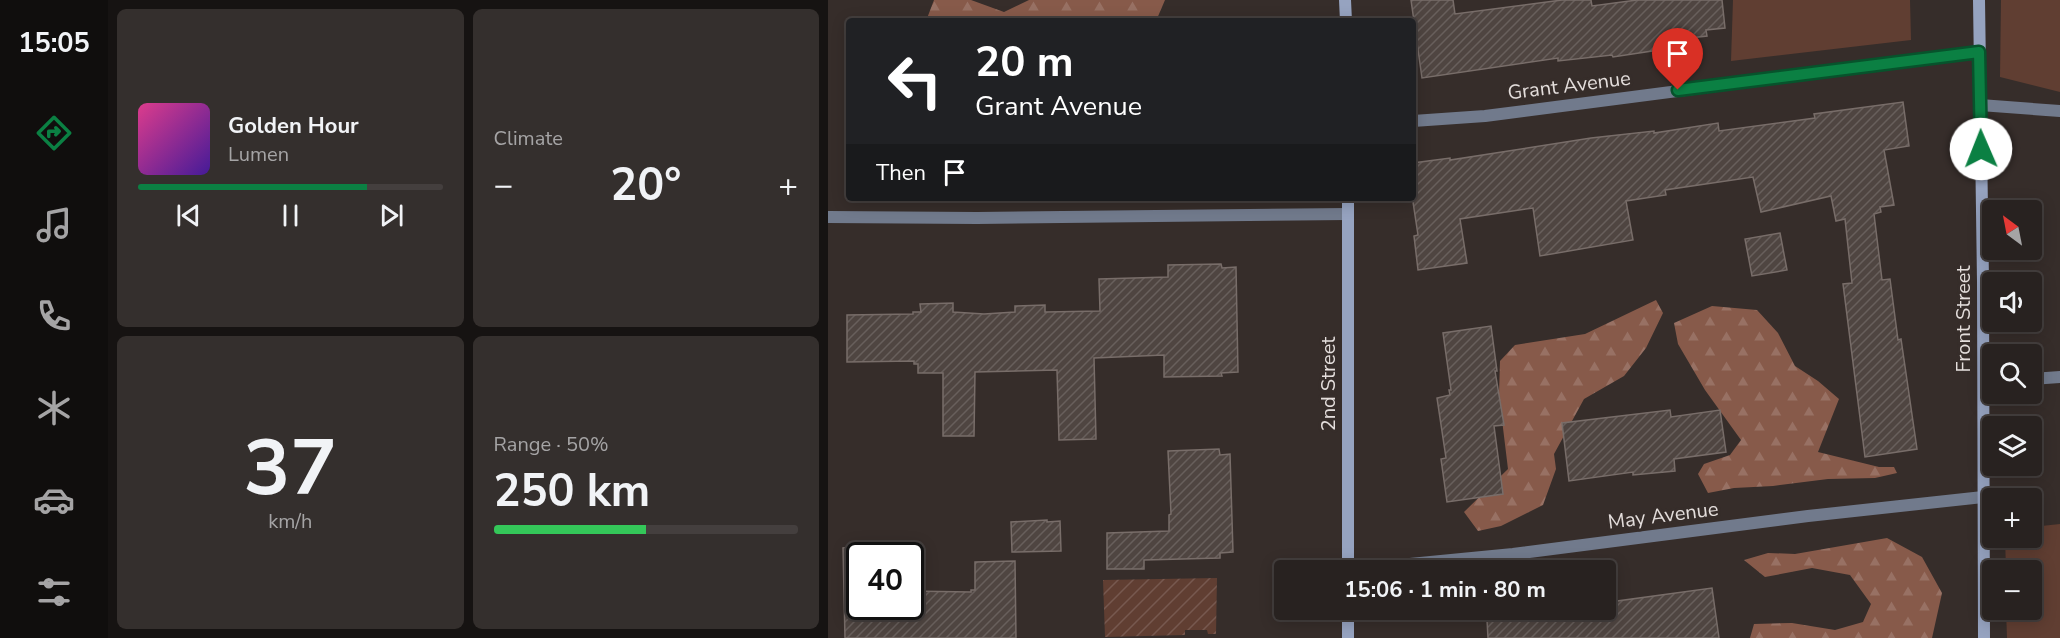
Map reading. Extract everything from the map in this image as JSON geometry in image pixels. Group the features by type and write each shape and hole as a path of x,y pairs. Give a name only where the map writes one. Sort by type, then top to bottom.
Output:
{"street":[{"path":"1346,0 1346,18"},
{"name":"Front Street","path":"1979,0 1987,344"},
{"name":"Grant Avenue","path":"1416,121 1497,114 1979,52"},
{"path":"1980,105 2060,111"},
{"name":"2nd Street","path":"1348,201 1348,560"},
{"path":"828,217 977,218 1347,214"},
{"path":"2042,378 2060,377"},
{"name":"Front Street","path":"1983,488 1987,404"},
{"name":"May Avenue","path":"1451,560 1982,497"},
{"name":"Front Street","path":"1983,548 1984,638"},
{"path":"1348,620 1348,638"}],"shaded area":[{"path":"1733,0 1910,0 1911,40 1731,61"},
{"path":"2001,0 2060,0 2060,92 2000,77"},
{"path":"2060,524 2060,638 2007,638 2006,620 2042,620 2042,560 2006,560 2005,548 2042,548 2042,526"},
{"path":"1217,578 1216,634 1208,634 1207,630 1185,630 1185,635 1105,637 1103,580"}],"green space":[{"path":"934,0 971,0 1004,12 1029,0 1165,0 1157,18 927,18"},
{"path":"1656,300 1663,313 1646,348 1624,376 1584,399 1554,454 1556,469 1543,505 1501,526 1478,531 1464,512 1508,469 1499,395 1500,361 1515,345 1585,334"},
{"path":"1712,306 1757,310 1778,333 1795,366 1818,381 1839,399 1818,452 1879,467 1894,467 1897,473 1875,478 1828,479 1734,488 1708,493 1698,474 1704,464 1730,455 1741,440 1705,390 1678,344 1674,323"},
{"path":"1887,538 1922,557 1942,593 1932,638 1750,638 1754,624 1792,623 1835,630 1863,622 1871,604 1850,575 1812,568 1765,577 1744,560 1768,553 1795,554"}],"building":[{"path":"1411,0 1453,0 1455,14 1562,0 1591,0 1592,6 1637,0 1722,0 1725,28 1706,30 1707,36 1664,41 1665,49 1613,57 1612,55 1558,61 1558,58 1422,78 1416,18 1414,18"},
{"path":"1903,102 1909,146 1884,150 1894,205 1880,207 1881,212 1874,214 1882,280 1890,279 1898,340 1901,339 1917,449 1865,457 1843,284 1852,283 1845,219 1836,221 1831,196 1761,212 1753,177 1665,190 1666,195 1626,201 1633,240 1540,256 1533,208 1460,219 1467,263 1418,270 1414,236 1418,235 1413,202 1416,201 1416,163 1450,158 1450,160 1591,138 1654,131 1654,133 1718,123 1719,131 1815,118 1814,114"},
{"path":"1780,233 1787,270 1752,276 1745,239"},
{"path":"1221,264 1222,268 1236,267 1238,372 1221,373 1222,376 1164,377 1164,355 1094,358 1096,439 1059,440 1057,370 975,372 974,436 943,436 943,373 918,373 918,364 914,364 914,361 847,362 847,315 913,314 913,312 921,312 920,304 953,303 953,312 984,314 1015,312 1015,306 1045,305 1045,312 1100,311 1099,279 1168,277 1168,265"},
{"path":"1491,326 1497,371 1495,371 1504,425 1494,426 1503,494 1447,502 1441,459 1446,458 1437,398 1450,395 1449,390 1451,390 1443,333"},
{"path":"1670,410 1671,417 1720,410 1726,452 1674,459 1675,471 1633,475 1633,472 1569,481 1562,423"},
{"path":"1219,449 1220,455 1230,454 1233,552 1220,553 1220,558 1144,560 1144,569 1107,569 1107,533 1169,531 1169,515 1171,514 1168,451"},
{"path":"1047,520 1047,522 1060,521 1061,551 1012,552 1011,522"},
{"path":"843,548 846,548 846,620 924,620 924,591 971,592 975,590 975,562 1015,561 1016,638 845,638"},
{"path":"1712,588 1719,638 1488,638 1487,620 1616,620 1616,601"}],"route":[{"path":"1678,90 1979,52 1981,149"}]}
